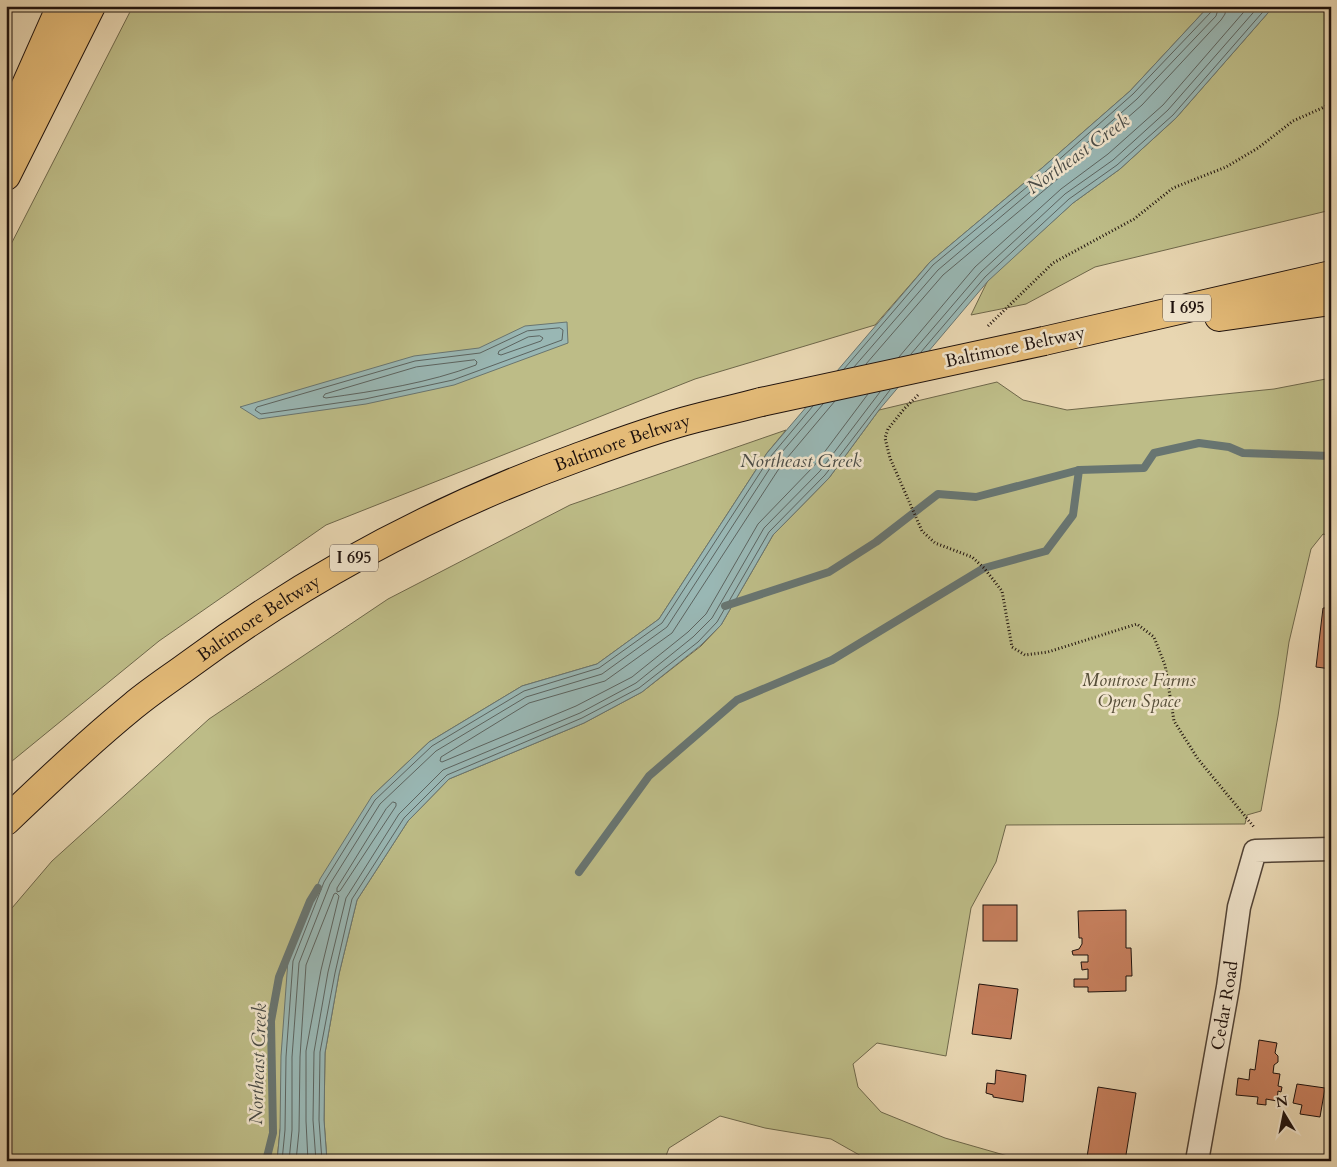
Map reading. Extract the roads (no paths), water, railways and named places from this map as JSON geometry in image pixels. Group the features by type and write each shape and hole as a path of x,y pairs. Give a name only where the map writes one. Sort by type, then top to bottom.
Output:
{"highway":[{"path":"6,130 61,6"},
{"path":"6,176 91,6"},
{"name":"Baltimore Beltway","path":"6,821 135,704 262,614 360,554 451,509 531,474 691,419 1331,275"},
{"path":"1044,341 1331,301"}],"street":[{"name":"Cedar Road","path":"1197,1161 1228,987 1239,907 1255,851 1331,849"}],"water":[{"name":"Northeast Creek","path":"1209,6 1274,6 1176,118 1120,169 1073,203 988,281 879,410 829,478 773,535 721,625 701,645 642,692 584,723 449,779 408,821 357,900 339,974 325,1053 324,1120 327,1161 277,1161 280,1130 281,1056 288,960 320,879 372,796 429,742 522,686 597,664 659,619 767,453 930,262 1130,91"},
{"path":"567,322 568,343 454,385 366,404 259,419 240,407 414,356 479,348 525,326"}],"waterway":[{"path":"725,606 829,572 876,542 938,494 976,497 1079,470 1144,468 1154,453 1199,443 1229,447 1243,453 1331,456"},
{"path":"579,872 649,776 737,700 832,660 984,568 1046,551 1073,515 1079,470"},
{"name":"Northeast Creek","path":"266,1161 273,1133 271,1021 279,977 310,901 318,888"}],"park label":[{"name":"Montrose Farms Open Space","path":"1139,690"}]}
